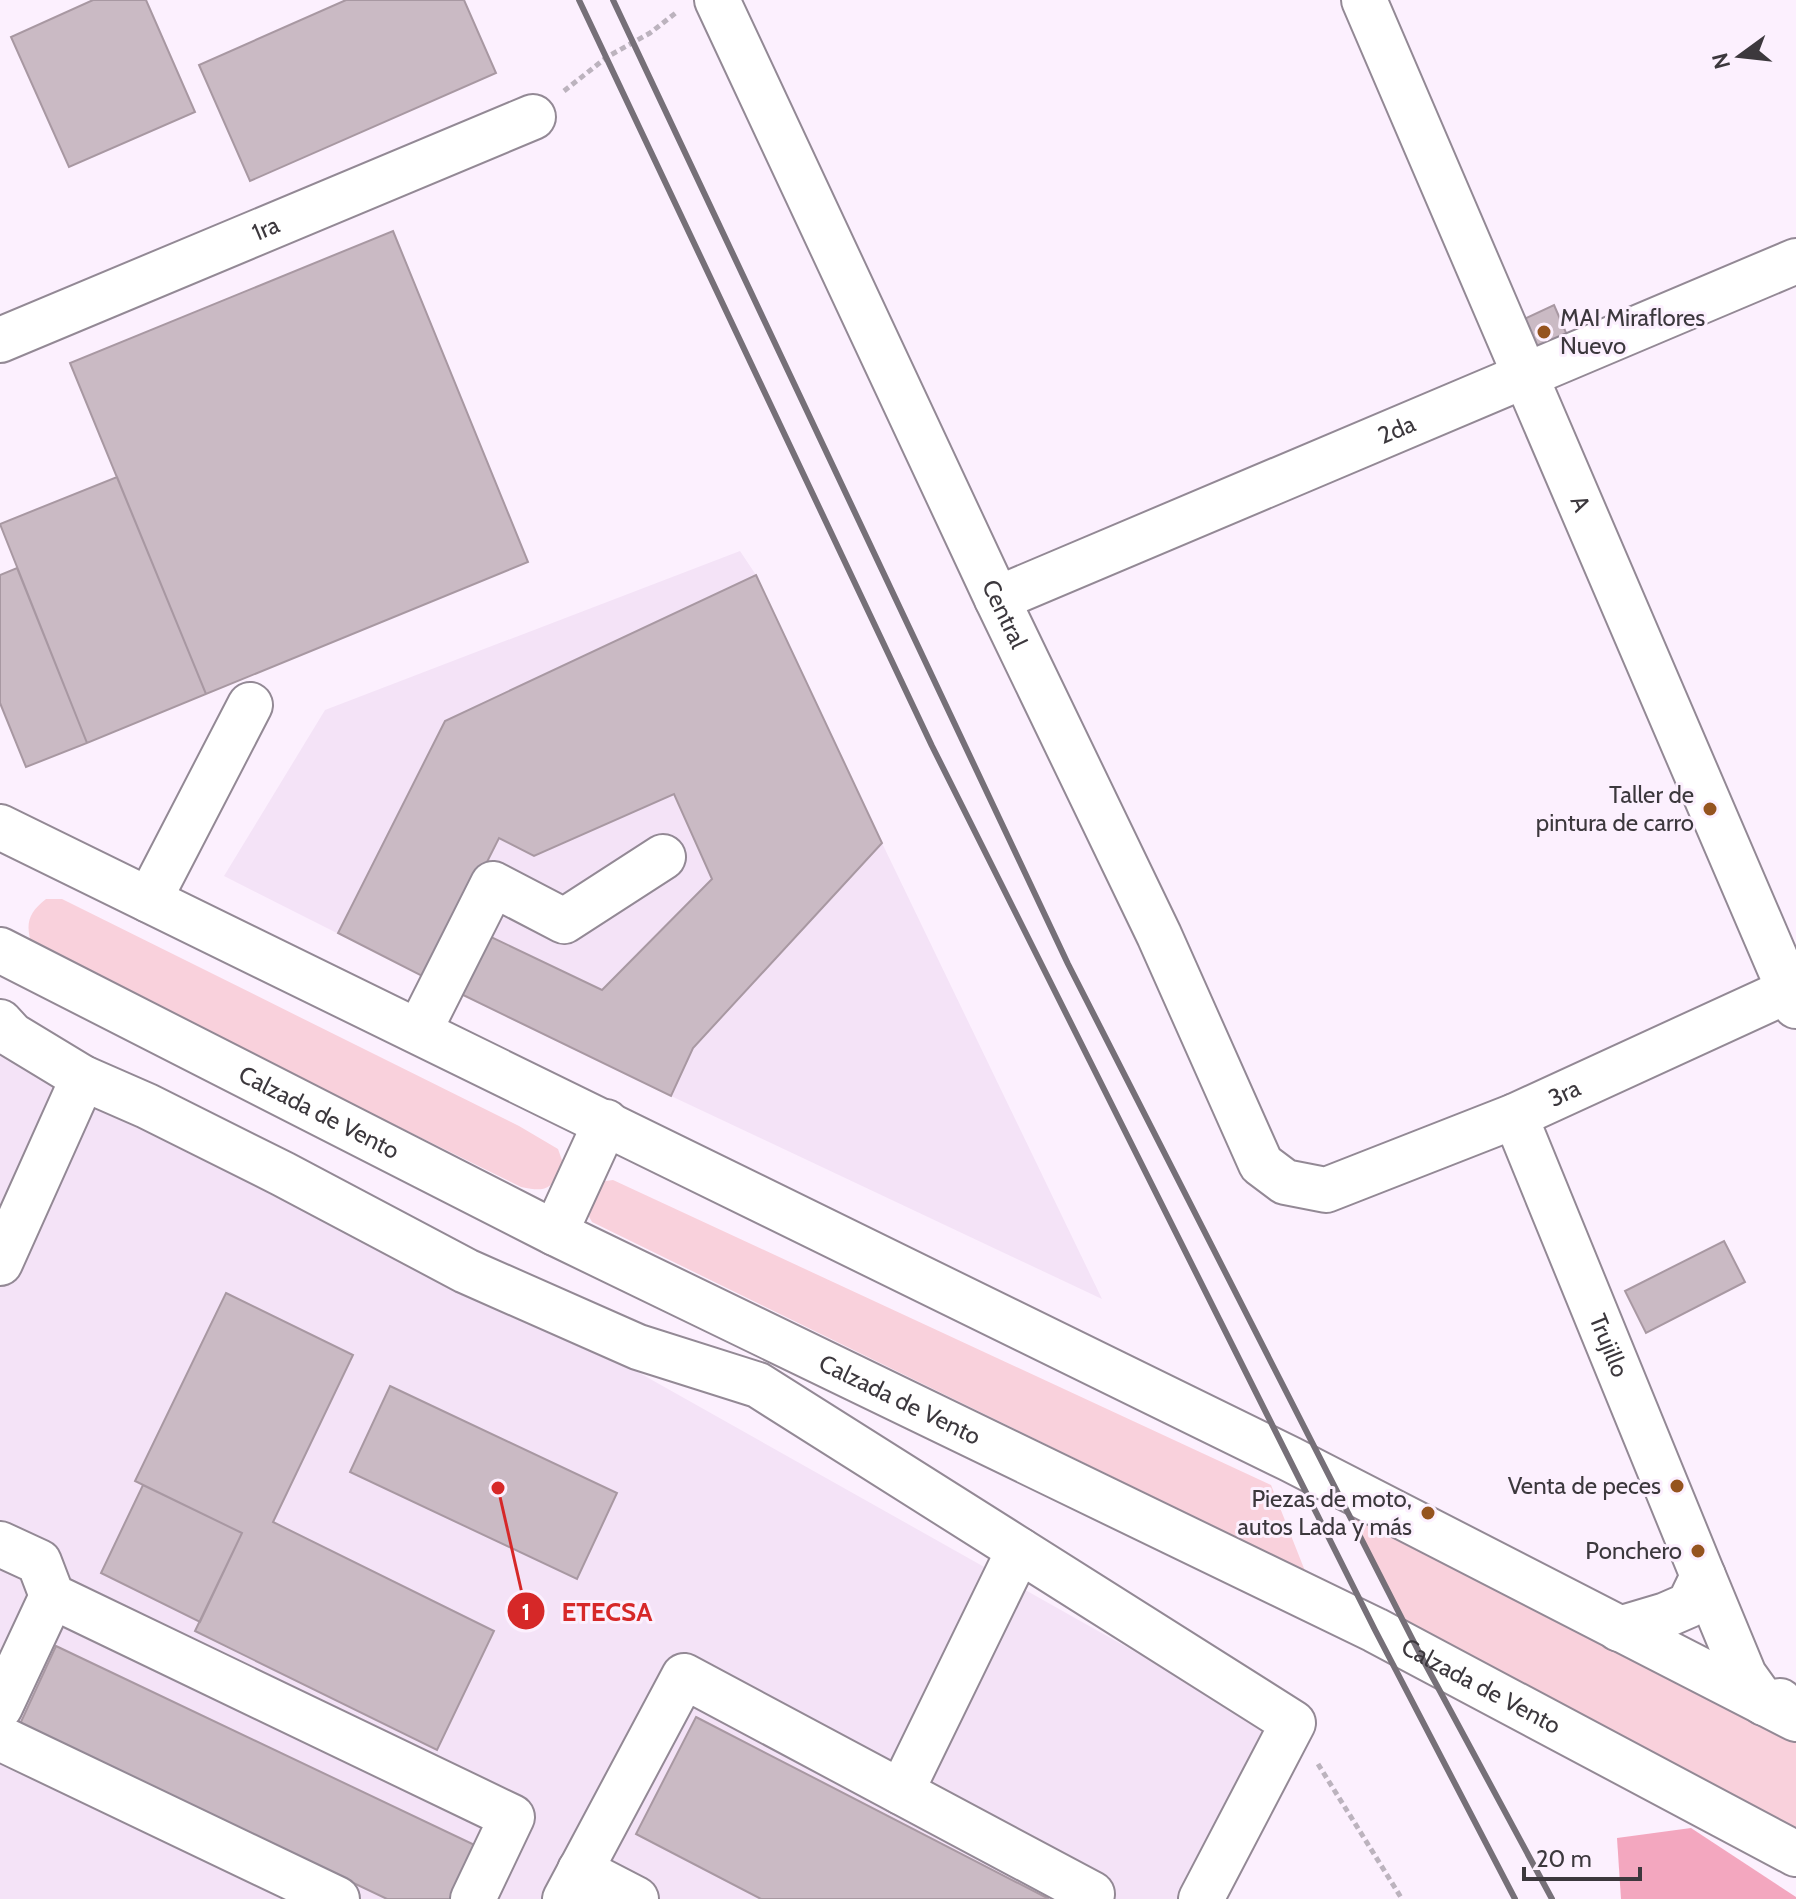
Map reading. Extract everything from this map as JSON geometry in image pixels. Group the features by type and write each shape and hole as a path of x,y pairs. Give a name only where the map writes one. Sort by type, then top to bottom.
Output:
{"street":[{"name":"A","path":"1364,0 1794,994"},
{"name":"Central","path":"713,3 1159,935 1261,1164 1285,1182 1326,1190"},
{"name":"1ra","path":"0,340 533,117"},
{"name":"2da","path":"997,599 1796,262"},
{"path":"149,900 250,705"},
{"path":"4,839 149,900 606,1122 1290,1459 1619,1629 1785,1707"},
{"path":"419,1031 493,884 564,921 663,857"},
{"name":"Calzada de Vento","path":"0,950 555,1233 1375,1630 1796,1854"},
{"name":"3ra","path":"1326,1190 1515,1116 1794,994"},
{"path":"0,1022 12,1035 83,1078 270,1167 466,1271 638,1347 758,1385 1293,1723 1201,1899"},
{"path":"0,1263 83,1078"},
{"name":"Trujillo","path":"1515,1116 1744,1675 1785,1707"},
{"path":"555,1233 606,1122"},
{"path":"0,1544 39,1562 52,1596 512,1817 473,1899"},
{"path":"901,1792 1019,1550"},
{"path":"1619,1629 1689,1605 1703,1576"},
{"path":"0,1707 52,1596"},
{"path":"636,1899 573,1884 684,1676 1092,1894 1089,1899"},
{"path":"0,1738 337,1899"}],"path":[{"path":"533,117 607,57 713,3"},
{"path":"1293,1723 1402,1899"}],"shaded area":[{"path":"740,551 756,575 1102,1299 428,979 224,876 325,710"},
{"path":"46,899 62,899 519,1126 558,1149 563,1163 548,1187 521,1187 32,946 30,920 35,909"},
{"path":"0,1013 1265,1725 1179,1899 0,1899"},
{"path":"613,1180 1271,1485 1305,1571 592,1222 586,1211 599,1182"},
{"path":"1332,1482 1796,1719 1796,1854 1421,1656"},
{"path":"1691,1828 1796,1899 1621,1899 1617,1838"}],"building":[{"path":"93,0 146,0 195,112 69,167 11,37"},
{"path":"346,0 464,0 496,73 250,181 199,65"},
{"path":"393,231 528,562 206,694 70,363"},
{"name":"MAI Miraflores Nuevo","path":"1554,305 1570,342 1535,358 1518,322"},
{"path":"117,477 206,694 87,743 0,524"},
{"path":"17,568 87,743 26,767 0,703 0,575"},
{"path":"756,575 882,843 693,1048 671,1096 459,993 487,935 602,990 712,879 674,794 534,856 499,838 428,979 338,933 445,721"},
{"path":"1724,1241 1745,1282 1646,1333 1625,1291"},
{"path":"226,1293 353,1355 273,1522 494,1631 437,1750 195,1631 242,1533 135,1481"},
{"path":"390,1386 617,1493 577,1579 350,1472"},
{"path":"143,1485 242,1533 200,1622 101,1573"},
{"path":"56,1646 483,1849 459,1899 387,1899 20,1724"},
{"path":"696,1717 1049,1899 761,1899 636,1834"}],"railway":[{"path":"579,0 932,746 1375,1630 1515,1899"},
{"path":"613,0 1068,964 1421,1656 1552,1899"}],"place":[{"name":"MAI Miraflores Nuevo","path":"1544,332"},
{"name":"Taller de pintura de carro","path":"1710,809"},
{"name":"Venta de peces","path":"1677,1486"},
{"name":"ETECSA","path":"498,1488"},
{"name":"Piezas de moto, autos Lada y más","path":"1428,1513"},
{"name":"Ponchero","path":"1698,1551"}]}
